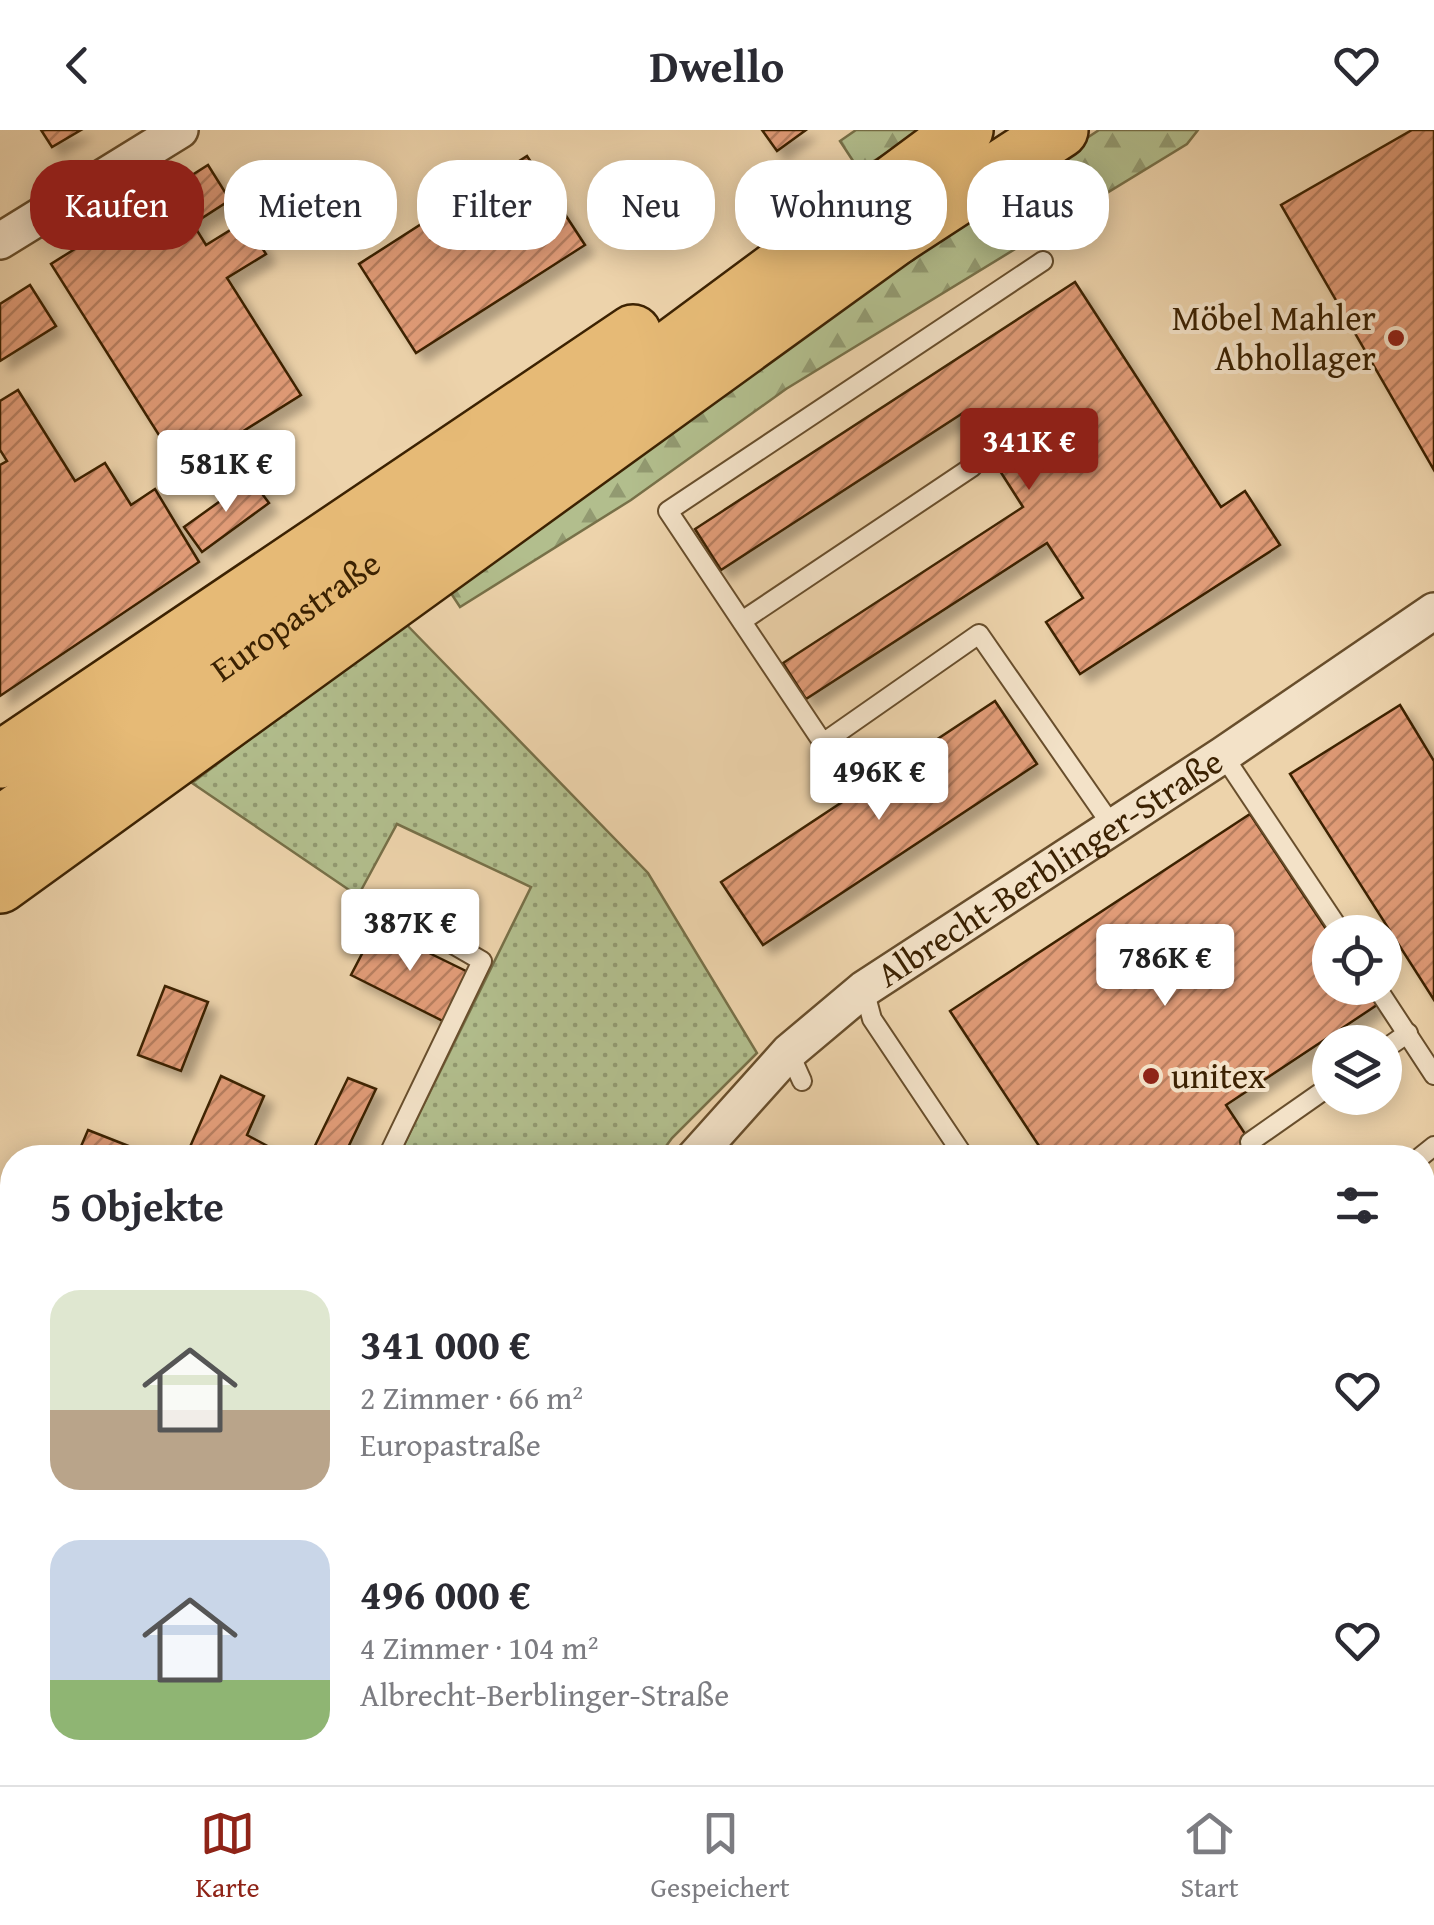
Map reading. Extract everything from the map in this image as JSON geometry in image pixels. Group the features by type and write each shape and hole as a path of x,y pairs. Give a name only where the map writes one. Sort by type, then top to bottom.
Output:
{"highway":[{"name":"Europastraße","path":"0,825 590,408 964,130"},
{"path":"0,760 709,282 964,130"},
{"name":"Europastraße","path":"947,204 1060,130"},
{"name":"Europastraße","path":"590,408 873,250"},
{"path":"0,885 879,250"}],"street":[{"path":"0,242 180,130"},
{"name":"Albrecht-Berblinger-Straße","path":"708,1145 796,1066 864,988 1224,756 1434,611"}],"lane":[{"path":"1043,261 668,511 823,743 979,634 1113,827"},
{"path":"742,621 972,467"},
{"path":"1224,756 1330,915"},
{"path":"393,1145 482,961 413,921"},
{"path":"864,988 872,1019 956,1145"},
{"path":"1389,1005 1434,1075"},
{"path":"1402,1037 1408,1033"},
{"path":"1250,1142 1312,1099"}],"green space":[{"path":"856,130 924,130 875,160 852,160 840,141"},
{"path":"1099,130 1198,130 1187,144 1109,192 1109,160 1054,160"},
{"path":"967,218 967,250 1014,250 786,389 631,500 460,607 443,581 784,339 918,250 947,250 947,231"},
{"path":"404,622 648,873 757,1053 667,1145 404,1145 531,887 397,824 358,896 192,783"}],"building":[{"path":"41,130 81,130 52,147"},
{"path":"762,130 806,130 777,151"},
{"name":"Möbel Mahler Abhollager","path":"1412,130 1434,130 1434,470 1281,205"},
{"path":"208,165 224,190 224,204 204,217 204,168"},
{"path":"567,217 585,245 416,353 359,264 381,250 397,250 397,240 417,227 417,250 567,250"},
{"path":"224,234 224,250 263,250 266,254 227,278 301,395 181,470 51,264 73,250 204,250 204,242 206,245"},
{"path":"1075,282 1221,507 1245,491 1280,545 1080,674 1046,622 1083,598 1047,543 806,699 783,663 1023,507 963,413 721,570 695,529"},
{"path":"30,285 56,326 0,361 0,304"},
{"path":"18,390 75,481 105,463 131,505 155,489 199,562 0,696 0,465 7,461 0,450 0,401"},
{"path":"251,479 269,503 202,552 184,527"},
{"path":"995,701 1037,764 763,945 721,882"},
{"path":"1400,705 1434,761 1434,1000 1402,950 1402,915 1380,915 1290,774"},
{"path":"1250,814 1317,915 1312,915 1312,1005 1377,1005 1347,1025 1312,1025 1312,1048 1226,1105 1252,1145 1038,1145 950,1011"},
{"path":"376,927 468,972 443,1021 351,975"},
{"path":"165,986 208,1002 181,1071 138,1055"},
{"path":"221,1076 264,1096 247,1135 266,1145 191,1145"},
{"path":"348,1078 376,1089 349,1145 315,1145"},
{"path":"88,1130 126,1145 82,1145"}],"place":[{"name":"Möbel Mahler Abhollager","path":"1396,338"},
{"name":"unitex","path":"1151,1076"}]}
